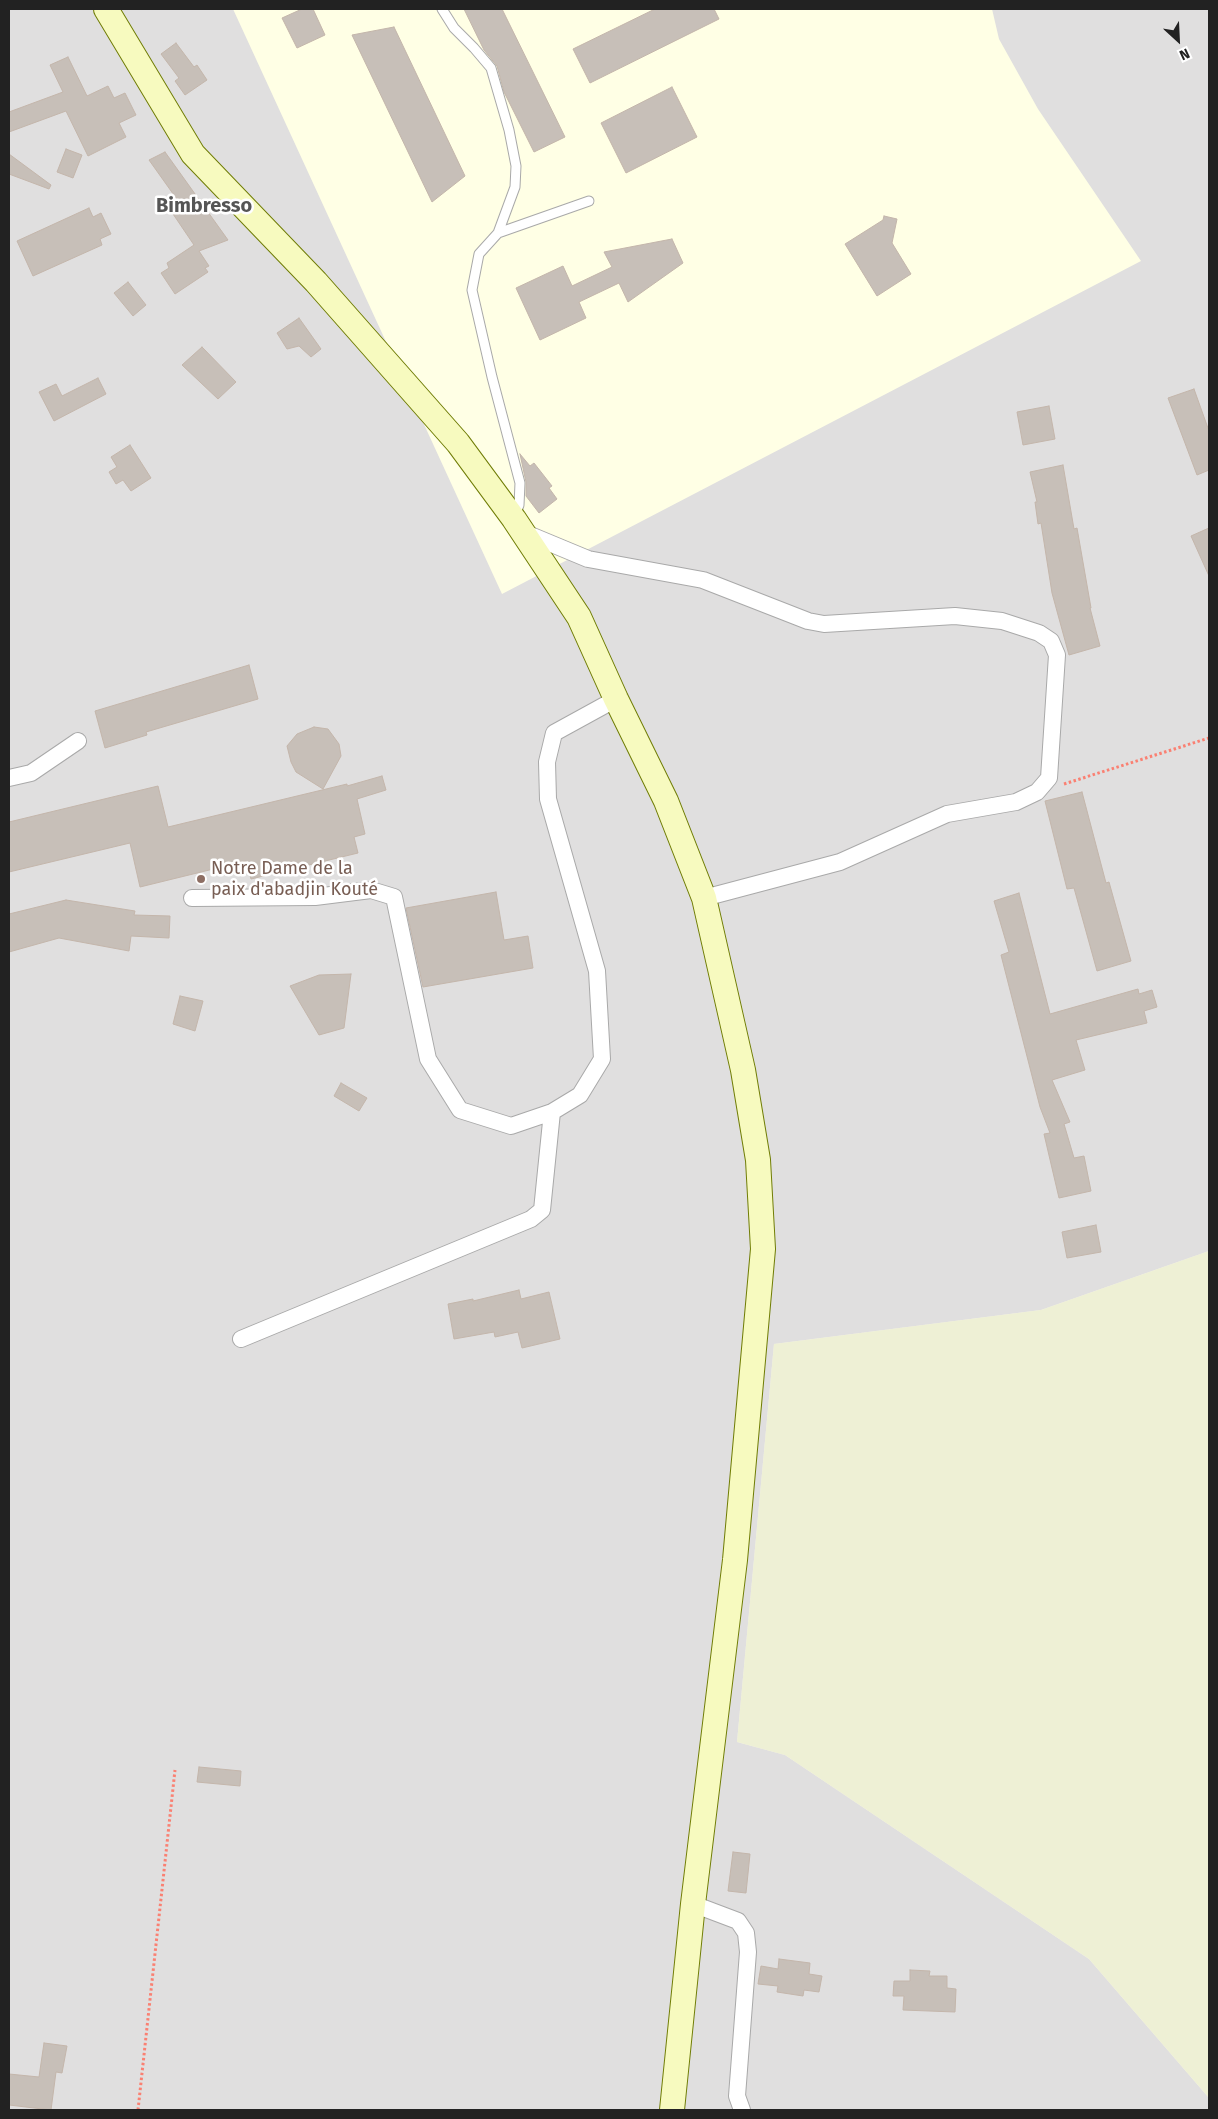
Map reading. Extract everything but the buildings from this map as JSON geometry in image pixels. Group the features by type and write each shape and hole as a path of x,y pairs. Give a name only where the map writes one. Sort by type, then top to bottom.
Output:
{"street":[{"path":"106,9 192,154 316,282 458,443 519,526 579,617 616,699 666,801 704,898 743,1070 758,1160 763,1249 735,1560 693,1904 672,2110"},
{"path":"519,526 588,559 703,580 808,621 824,624 955,616 1002,621 1039,633 1051,641 1057,655 1048,778 1037,792 1016,802 947,814 840,862 704,898"},
{"path":"192,898 315,897 371,890 394,898 428,1059 460,1110 510,1126 552,1112 580,1094 602,1059 597,971 548,799 547,762 554,733 616,699"},
{"path":"9,778 31,773 78,741"},
{"path":"241,1339 531,1219 542,1210 552,1112"},
{"path":"693,1904 738,1921 746,1933 748,1952 737,2096 742,2110"}],"lane":[{"path":"442,9 454,28 491,68 509,130 516,166 515,187 498,234 479,254 472,290 492,377 520,483 519,526"},
{"path":"498,234 588,201"}],"path":[{"path":"1037,792 1209,738"},
{"path":"138,2110 175,1770"}],"shaded area":[{"path":"9,9 1209,9 1209,1251 1041,1310 774,1344 737,1742 785,1755 1089,1959 1209,2098 1209,2110 9,2110"},
{"path":"233,9 992,9 999,39 1038,109 1141,261 502,594"},
{"path":"1209,1251 1209,2098 1089,1959 785,1755 737,1742 774,1344 1041,1310"}],"place":[{"name":"Notre Dame de la paix d'abadjin Kouté","path":"201,879"}],"district":[{"name":"Bimbresso","path":"204,206"}]}
